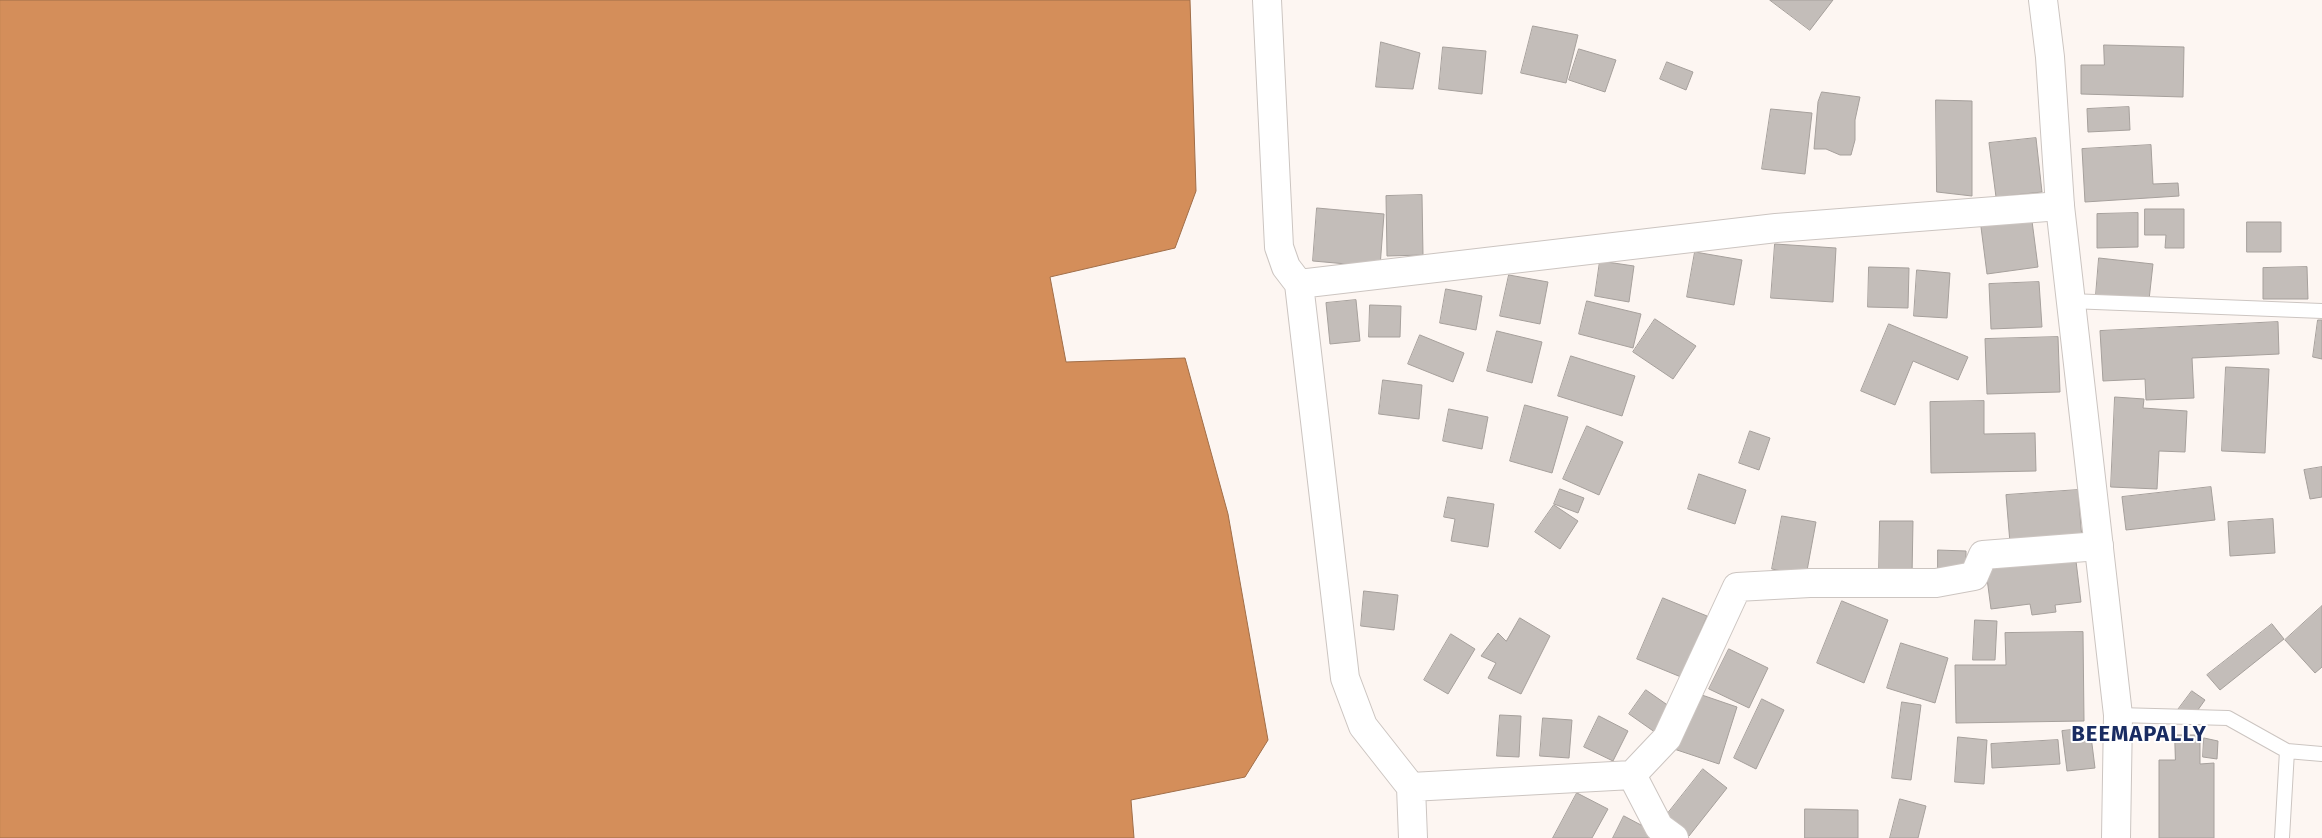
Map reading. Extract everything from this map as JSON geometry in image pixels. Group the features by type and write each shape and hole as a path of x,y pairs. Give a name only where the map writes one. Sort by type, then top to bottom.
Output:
{"street":[{"path":"1267,0 1279,247 1286,267 1298,284 1345,678 1363,726 1411,787 1413,838"},
{"path":"2043,0 2050,57 2060,206 2118,715 2116,838"},
{"path":"1298,284 1776,228 2060,206"},
{"path":"1411,787 1632,775 1667,738 1736,587 1810,583 1936,583 1974,576 1983,555 2099,546"},
{"path":"1632,775 1659,827 1674,838"}],"lane":[{"path":"2070,301 2322,311"},
{"path":"2118,715 2228,718 2287,751 2322,754"},
{"path":"2282,838 2287,751"}],"shaded area":[{"path":"0,0 1190,0 1196,191 1175,248 1050,277 1066,362 1185,358 1228,514 1268,740 1245,777 1131,800 1134,838 0,838"}],"building":[{"path":"1770,0 1833,0 1810,30"},
{"path":"1533,26 1578,35 1566,83 1521,73"},
{"path":"1381,42 1420,53 1413,89 1376,87"},
{"path":"2104,45 2184,47 2183,97 2081,94 2081,65 2104,65"},
{"path":"1443,47 1486,51 1482,94 1439,89"},
{"path":"1579,49 1616,60 1605,92 1569,80"},
{"path":"1667,62 1693,72 1686,90 1660,79"},
{"path":"1822,92 1860,97 1855,120 1855,140 1851,155 1840,155 1826,149 1814,149 1818,102"},
{"path":"1936,100 1972,101 1972,196 1937,192"},
{"path":"2129,107 2130,130 2088,132 2087,109"},
{"path":"1771,109 1812,113 1805,174 1762,169"},
{"path":"2036,138 2042,192 1996,197 1989,143"},
{"path":"2151,145 2153,184 2178,183 2179,196 2085,202 2082,149"},
{"path":"1422,195 1423,255 1387,256 1386,196"},
{"path":"1317,208 1384,214 1380,267 1313,261"},
{"path":"2145,209 2184,209 2184,248 2165,248 2166,235 2145,235"},
{"path":"2138,213 2138,247 2097,248 2097,214"},
{"path":"2032,221 2038,267 1987,274 1981,227"},
{"path":"2247,222 2281,222 2281,252 2247,252"},
{"path":"1775,244 1836,248 1833,302 1771,298"},
{"path":"1695,252 1742,260 1734,305 1687,297"},
{"path":"2099,258 2153,264 2149,300 2096,295"},
{"path":"1600,261 1634,266 1629,302 1595,296"},
{"path":"1869,267 1909,268 1908,308 1868,307"},
{"path":"2307,267 2308,299 2263,299 2263,268"},
{"path":"1917,270 1950,273 1947,318 1914,316"},
{"path":"1509,275 1548,282 1540,324 1500,316"},
{"path":"2039,282 2042,327 1991,329 1989,284"},
{"path":"1446,289 1482,296 1476,330 1440,323"},
{"path":"1356,300 1360,341 1330,344 1326,303"},
{"path":"1587,301 1641,314 1633,348 1579,334"},
{"path":"1370,305 1401,306 1400,337 1369,337"},
{"path":"1655,319 1696,346 1673,379 1633,352"},
{"path":"2318,320 2322,320 2322,359 2313,357"},
{"path":"2278,322 2279,354 2192,358 2194,398 2146,400 2145,379 2103,381 2100,331"},
{"path":"1889,324 1968,357 1958,380 1913,361 1895,405 1861,391"},
{"path":"1497,331 1542,342 1532,383 1487,371"},
{"path":"1420,335 1464,353 1453,382 1408,364"},
{"path":"2058,337 2060,392 1987,394 1985,339"},
{"path":"1571,356 1635,376 1622,416 1558,396"},
{"path":"2226,367 2269,369 2265,453 2222,451"},
{"path":"1383,380 1422,385 1419,419 1379,414"},
{"path":"2115,397 2144,399 2143,408 2187,411 2185,452 2159,451 2157,489 2111,487"},
{"path":"1984,401 1984,434 2035,433 2036,471 1931,473 1930,402"},
{"path":"1525,405 1568,417 1552,473 1510,461"},
{"path":"1449,409 1488,417 1482,449 1443,441"},
{"path":"1587,426 1623,442 1599,495 1563,479"},
{"path":"1750,431 1770,438 1759,470 1739,463"},
{"path":"2322,467 2322,497 2310,499 2304,470"},
{"path":"1699,474 1746,490 1735,524 1688,509"},
{"path":"2211,487 2215,520 2126,530 2122,497"},
{"path":"1560,489 1584,498 1578,513 1554,504"},
{"path":"2078,490 2082,539 2010,543 2006,495"},
{"path":"1448,497 1494,504 1488,547 1451,541 1455,519 1444,517"},
{"path":"1554,505 1578,521 1560,549 1535,532"},
{"path":"1782,516 1816,522 1806,576 1772,569"},
{"path":"2273,519 2275,553 2230,556 2228,522"},
{"path":"1880,521 1913,521 1912,576 1879,575"},
{"path":"1938,550 1966,551 1966,574 1938,573"},
{"path":"2075,553 2081,602 2055,605 2056,612 2032,615 2030,604 1991,609 1985,563"},
{"path":"1364,591 1398,595 1394,630 1361,626"},
{"path":"1663,598 1707,616 1681,677 1637,659"},
{"path":"1842,601 1888,620 1864,683 1817,663"},
{"path":"2322,606 2322,667 2315,673 2285,640"},
{"path":"1520,618 1550,636 1521,694 1488,678 1496,663 1481,656 1498,633 1506,641"},
{"path":"1975,620 1997,621 1995,660 1973,660"},
{"path":"2272,624 2284,639 2220,690 2207,675"},
{"path":"2083,632 2084,721 1956,723 1955,665 2006,665 2005,633"},
{"path":"1451,634 1475,649 1448,694 1424,680"},
{"path":"1901,643 1948,658 1935,703 1887,688"},
{"path":"1729,649 1768,668 1749,708 1709,689"},
{"path":"1646,690 1676,711 1659,735 1629,714"},
{"path":"2192,691 2205,700 2190,721 2177,711"},
{"path":"1693,692 1737,707 1719,764 1674,749"},
{"path":"1762,699 1784,710 1756,769 1734,758"},
{"path":"1902,702 1921,705 1911,780 1892,778"},
{"path":"1500,715 1521,716 1519,757 1497,756"},
{"path":"1599,716 1628,731 1613,761 1584,747"},
{"path":"1543,718 1572,720 1569,758 1540,756"},
{"path":"2090,728 2095,768 2067,771 2062,731"},
{"path":"2175,735 2200,735 2200,764 2214,763 2214,838 2159,838 2159,760 2175,760"},
{"path":"1958,737 1987,740 1984,784 1955,782"},
{"path":"2204,738 2218,741 2217,759 2203,757"},
{"path":"2058,740 2060,764 1992,768 1991,744"},
{"path":"1703,769 1727,788 1689,836 1665,817"},
{"path":"1577,793 1608,809 1592,838 1553,838"},
{"path":"1900,799 1926,806 1918,838 1890,838"},
{"path":"1805,809 1858,810 1858,838 1805,838"},
{"path":"1624,816 1656,833 1654,838 1613,838"}],"district":[{"name":"BEEMAPALLY","path":"2139,735"}]}
